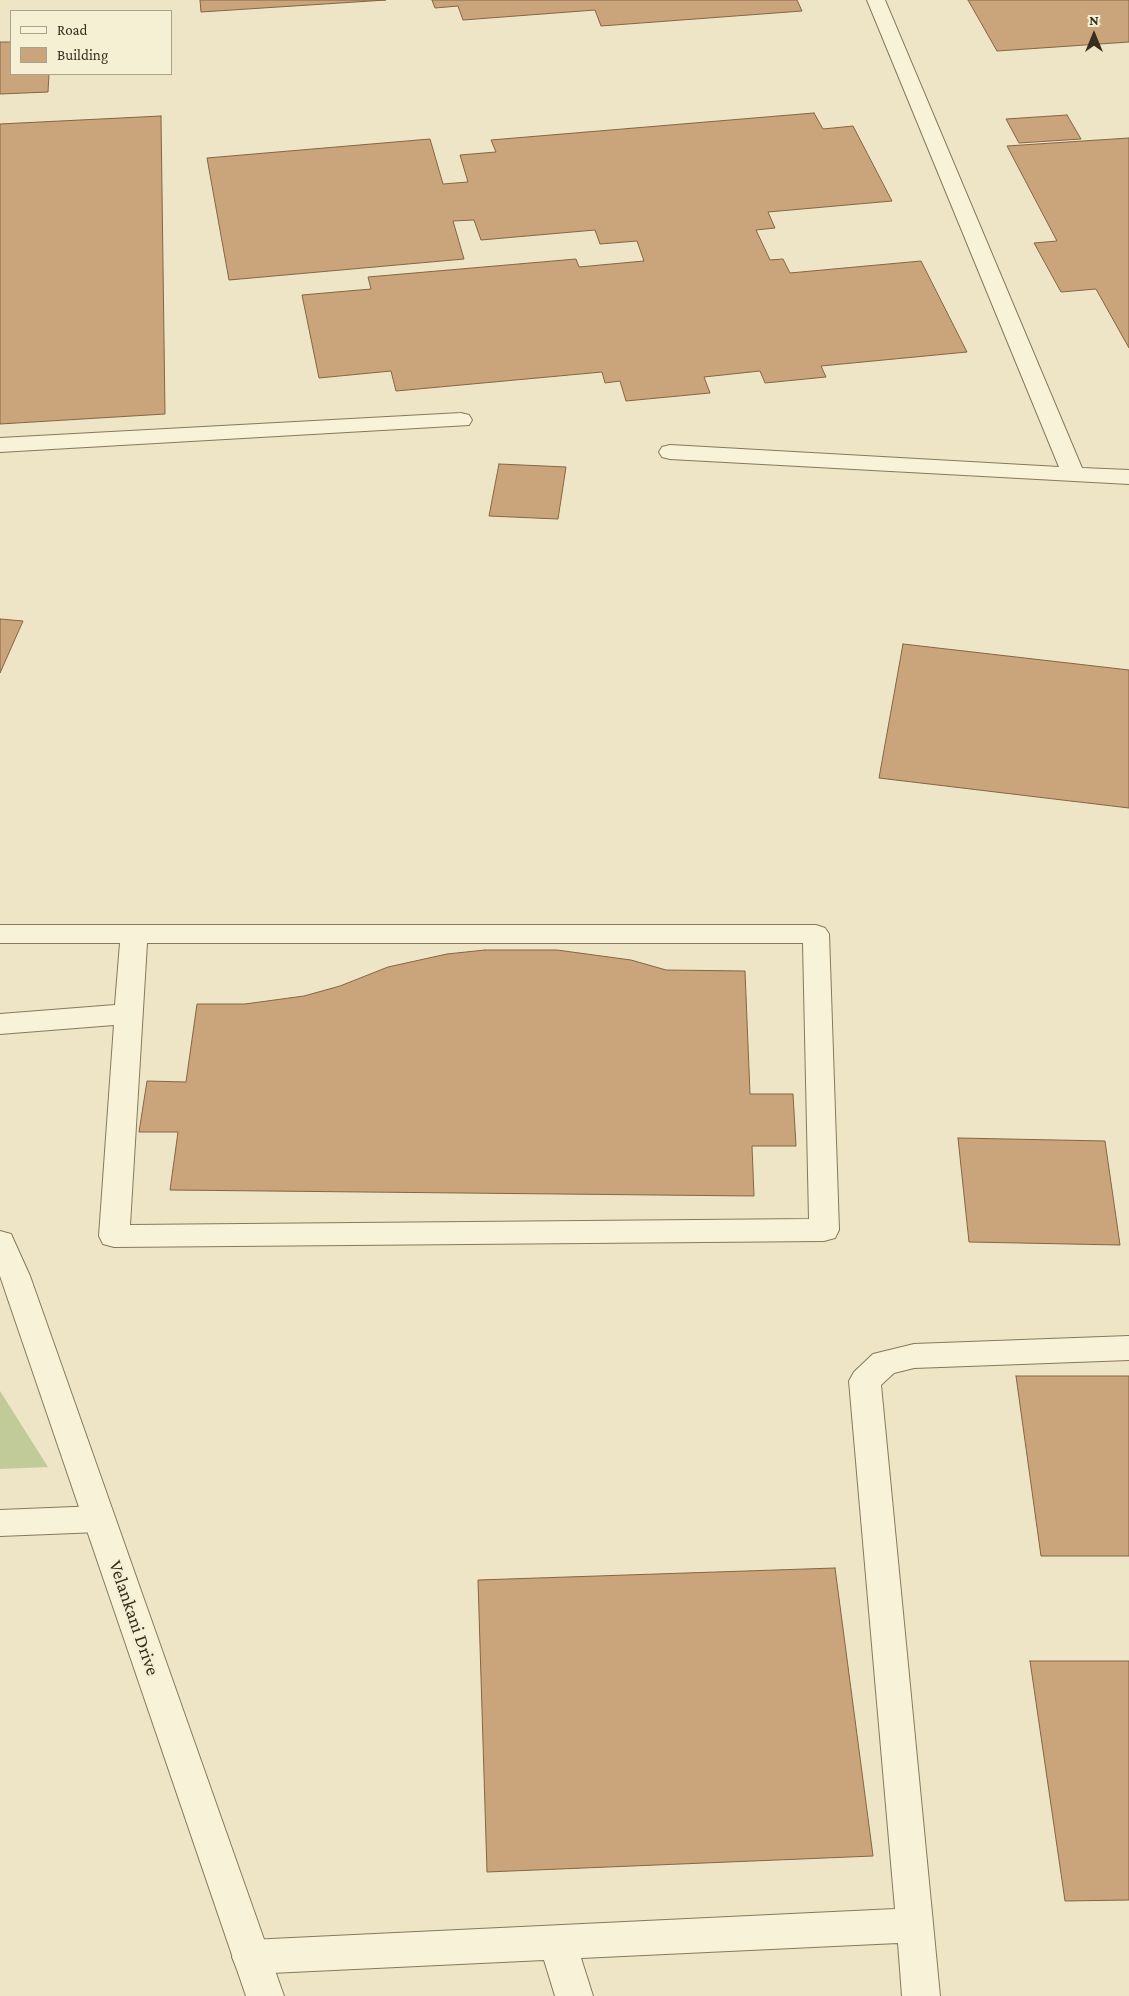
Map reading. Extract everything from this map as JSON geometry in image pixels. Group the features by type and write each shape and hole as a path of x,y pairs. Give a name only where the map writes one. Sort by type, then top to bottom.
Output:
{"street":[{"path":"876,0 1074,475"},
{"path":"0,445 461,420"},
{"path":"670,452 1074,475 1129,476"},
{"path":"0,934 134,934 816,934 824,1230 114,1236 134,934"},
{"path":"0,1024 128,1014"},
{"name":"Velankani Drive","path":"0,1242 18,1284 265,1996"},
{"path":"921,1996 865,1381 884,1363 914,1356 1129,1348"},
{"path":"0,1523 99,1519"},
{"path":"250,1957 914,1925"},
{"path":"557,1942 574,1996"}],"green space":[{"path":"0,1391 48,1467 0,1469"}],"building":[{"path":"200,0 386,0 201,12"},
{"path":"432,0 797,0 802,11 601,26 595,10 463,20 458,6 435,8"},
{"path":"968,0 1129,0 1129,42 997,51"},
{"path":"0,42 10,42 10,75 49,75 48,92 0,94"},
{"path":"814,113 823,129 853,126 892,201 768,212 775,228 756,230 770,260 783,259 790,273 921,261 967,352 821,366 826,377 765,383 760,371 704,377 710,393 626,401 620,381 605,383 602,372 396,391 391,371 319,378 302,295 371,289 368,277 576,259 579,267 644,261 637,241 600,244 595,230 481,240 474,220 453,221 464,259 229,280 207,158 430,139 443,184 468,182 460,155 496,152 491,140"},
{"path":"1067,115 1081,139 1019,143 1006,119"},
{"path":"161,116 165,414 0,424 0,124"},
{"path":"1129,138 1129,348 1096,289 1061,292 1034,243 1057,241 1007,146"},
{"path":"499,464 566,467 558,519 489,516"},
{"path":"0,619 23,621 0,673"},
{"path":"903,644 1129,670 1129,808 879,778"},
{"path":"485,950 557,950 631,960 666,970 745,971 750,1094 793,1094 796,1146 752,1146 754,1196 170,1190 178,1132 139,1132 147,1081 186,1082 197,1004 245,1004 304,996 340,986 388,967 447,954"},
{"path":"958,1138 1105,1141 1120,1245 969,1242"},
{"path":"1016,1376 1129,1376 1129,1556 1041,1556"},
{"path":"835,1568 873,1856 487,1872 478,1580"},
{"path":"1030,1661 1129,1661 1129,1900 1065,1901"}]}
